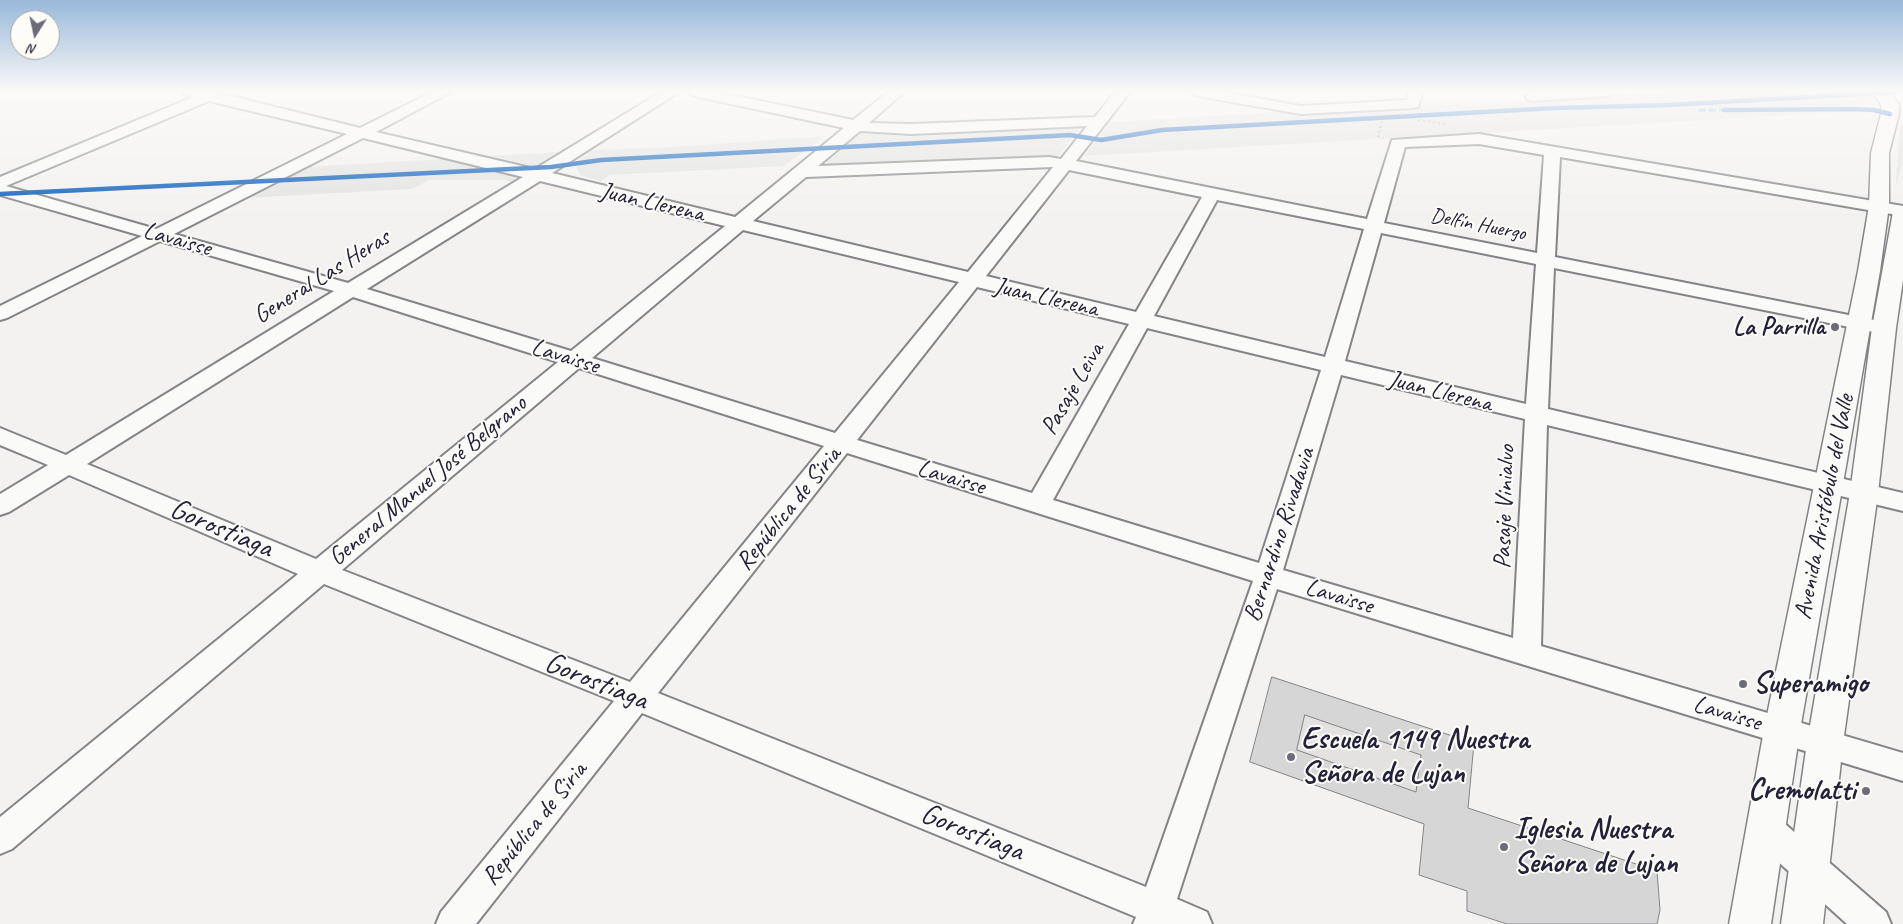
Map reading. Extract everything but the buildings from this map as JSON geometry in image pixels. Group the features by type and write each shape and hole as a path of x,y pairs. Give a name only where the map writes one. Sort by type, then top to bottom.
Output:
{"main road":[{"name":"Avenida Aristóbulo del Valle","path":"1750,924 1782,730 1830,486 1869,271 1879,206 1880,153 1889,135"},
{"name":"Avenida Aristóbulo del Valle","path":"1802,924 1825,743 1864,493 1884,328 1898,277 1903,211"}],"street":[{"path":"0,183 114,135"},
{"path":"0,314 356,135"},
{"name":"Juan Llerena","path":"369,135 1536,416 1903,502"},
{"name":"General Las Heras","path":"0,506 603,135"},
{"name":"General Manuel José Belgrano","path":"0,838 574,359 846,135"},
{"name":"República de Siria","path":"454,924 638,698 1089,135"},
{"name":"Bernardino Rivadavia","path":"1153,916 1268,576 1333,366 1398,143 1479,140 1552,152"},
{"path":"1552,152 1903,211"},
{"name":"Pasaje Vinialvo","path":"1526,654 1544,261 1552,152"},
{"name":"Delfín Huergo","path":"801,172 1049,162 1064,164 1884,328"},
{"name":"Lavaisse","path":"0,190 351,290 1268,576 1903,767"},
{"name":"Pasaje Leiva","path":"1038,505 1212,194"},
{"path":"1869,271 1898,277"},
{"name":"Gorostiaga","path":"0,436 320,572 638,698 1153,916 1194,924"},
{"path":"1765,828 1873,924"}],"shaded area":[{"path":"857,135 1075,135 1055,160 825,166 824,164"},
{"path":"1100,135 1445,135 1084,156"},
{"path":"1899,135 1903,135 1903,163 1896,185"},
{"path":"825,136 784,166 610,175 601,181 580,175 577,168 580,160 591,150 674,147"},
{"path":"559,152 535,166 489,156"},
{"path":"445,159 515,175 520,178 516,183 504,180 429,180 412,189 243,198 303,167"},
{"path":"1272,677 1474,743 1468,808 1428,794 1424,824 1250,762"}],"cycle path":[{"path":"0,194 551,167 601,160 1068,135"},
{"path":"1071,135 1101,140 1131,135"}],"place":[{"name":"La Parrilla","path":"1835,327"},
{"name":"Superamigo","path":"1743,684"},
{"name":"Escuela 1149 Nuestra Señora de Lujan","path":"1291,757"},
{"name":"Cremolatti","path":"1866,791"},
{"name":"Iglesia Nuestra Señora de Lujan","path":"1504,847"}]}
